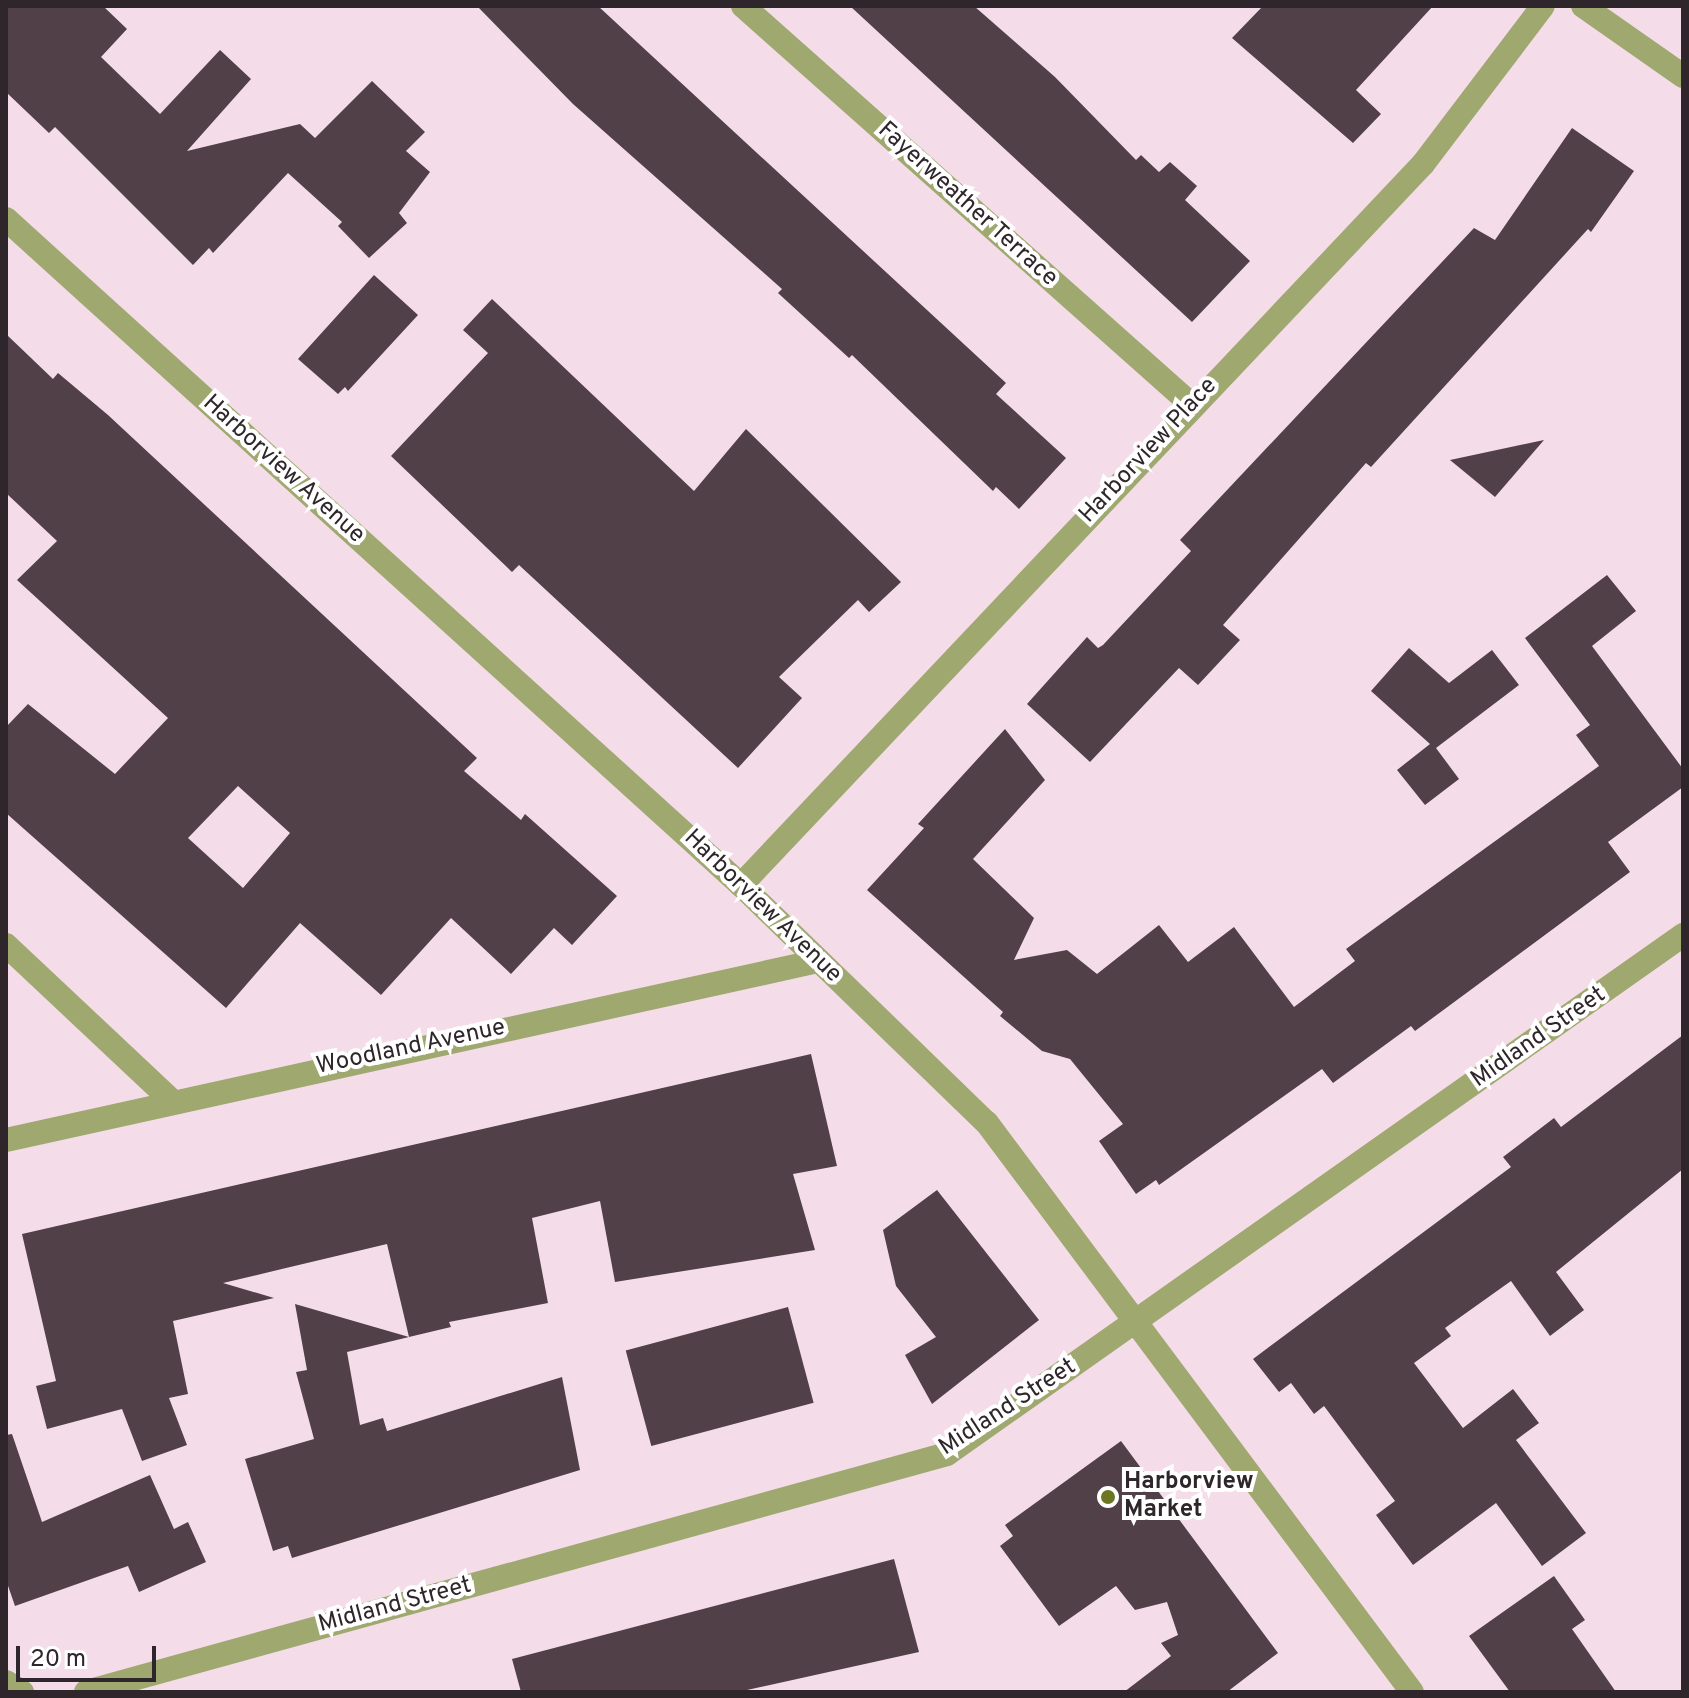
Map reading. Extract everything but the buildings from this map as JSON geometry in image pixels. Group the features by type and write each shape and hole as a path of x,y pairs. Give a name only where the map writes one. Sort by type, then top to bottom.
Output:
{"street":[{"name":"Fayerweather Terrace","path":"743,6 1192,405"},
{"name":"Harborview Place","path":"741,885 1423,164 1543,6"},
{"path":"1583,6 1683,76"},
{"name":"Harborview Avenue","path":"6,219 741,885 987,1123 1412,1692"},
{"name":"Midland Street","path":"86,1692 947,1454 1683,935"},
{"path":"6,945 171,1100"},
{"name":"Woodland Avenue","path":"6,1140 171,1100 818,961"},
{"path":"6,1682 22,1692"}],"place":[{"name":"Harborview Market","path":"1108,1497"}]}
